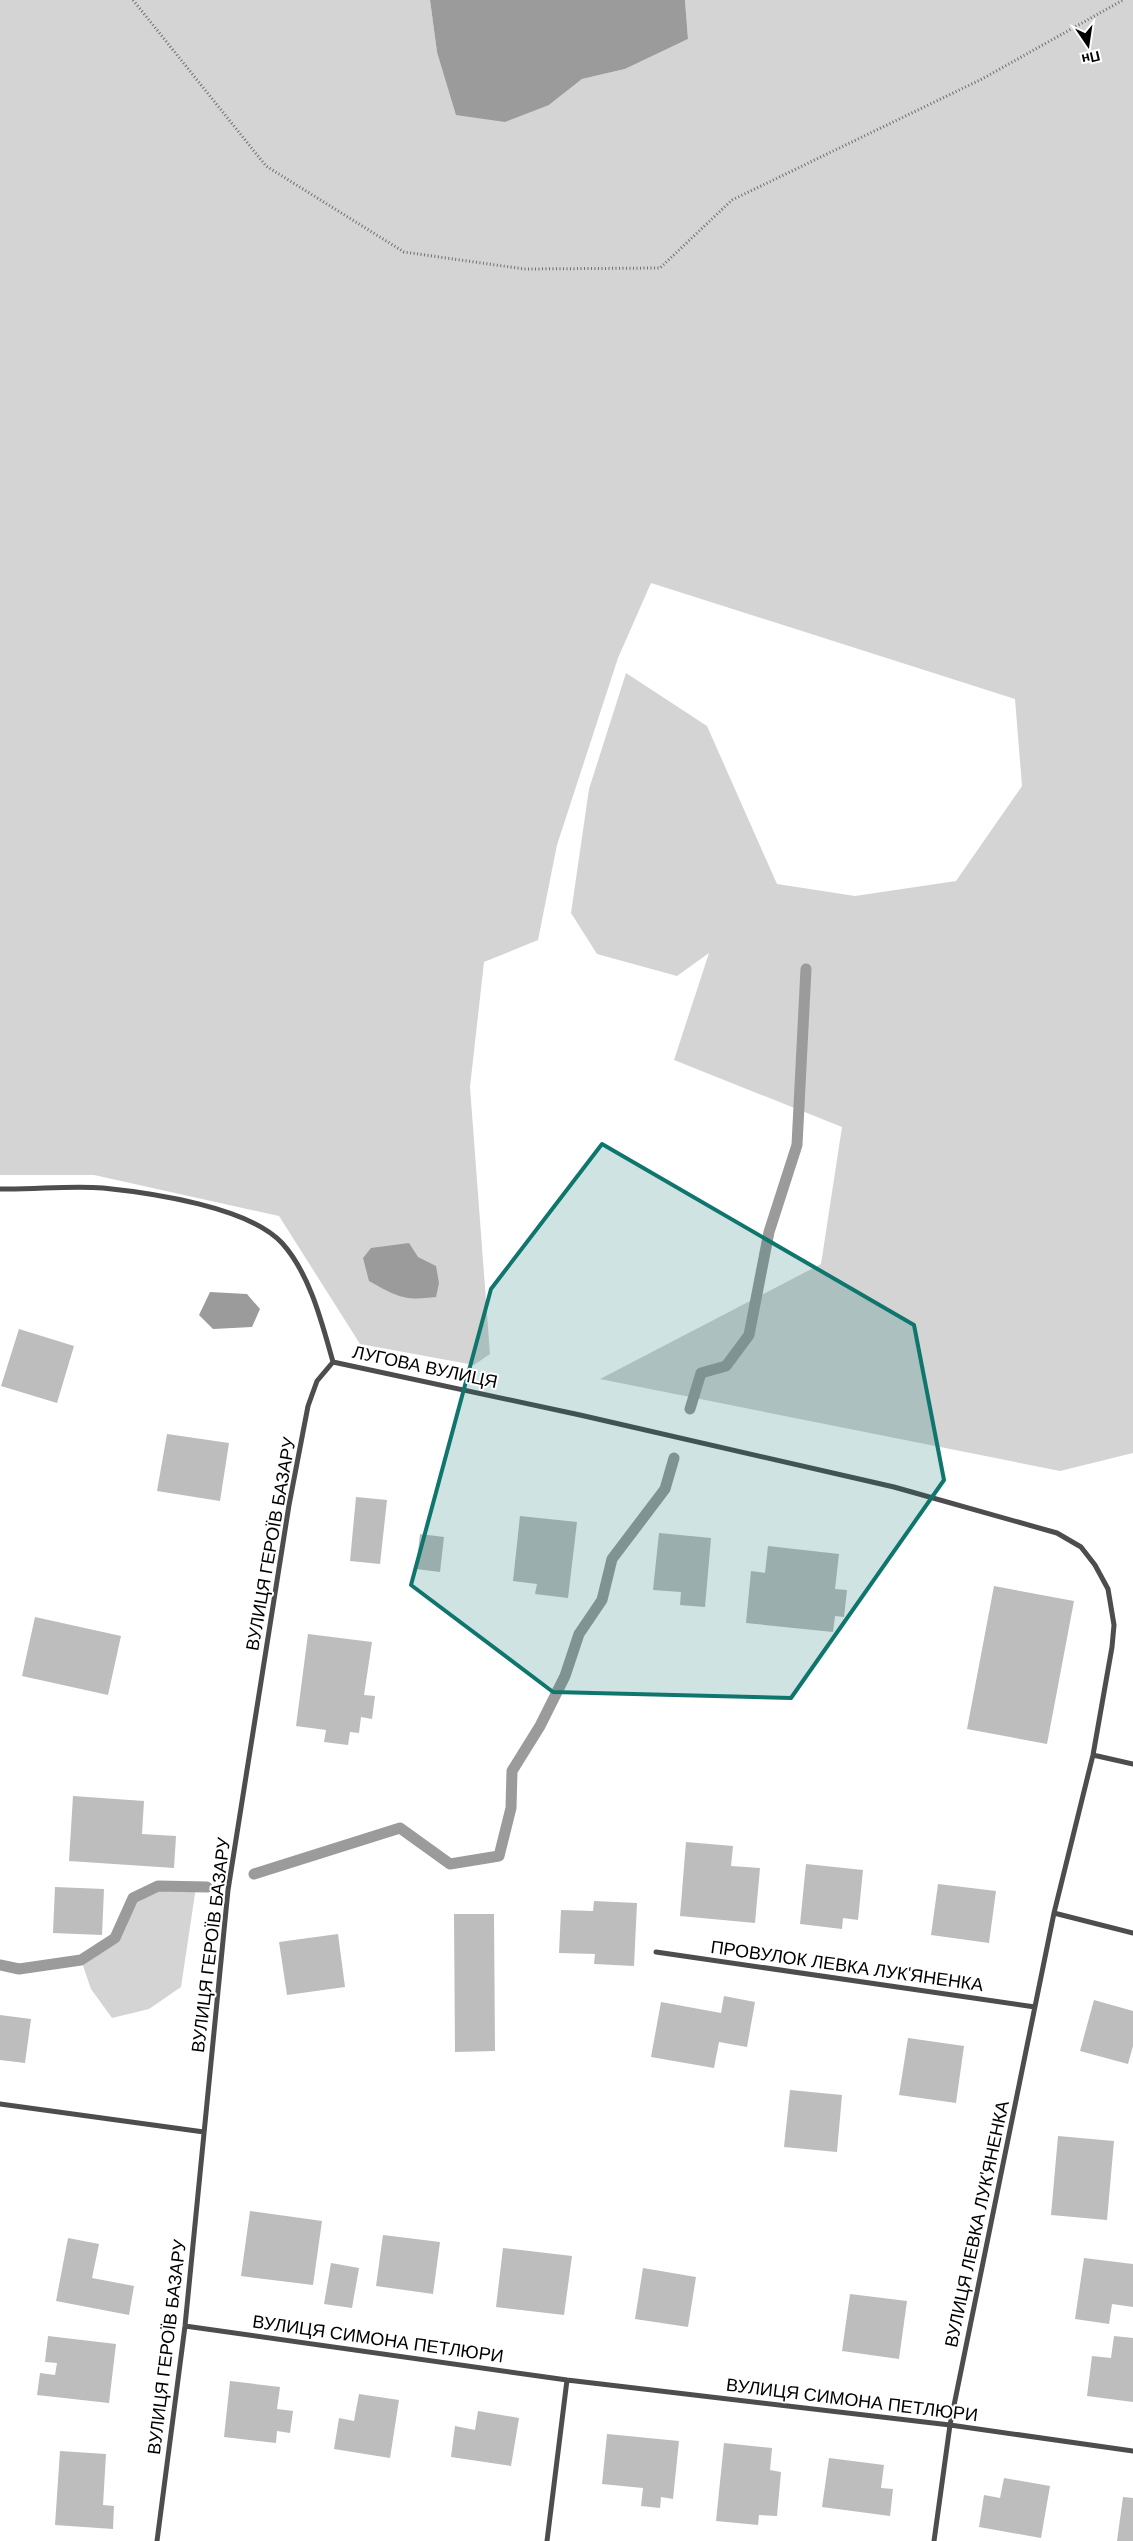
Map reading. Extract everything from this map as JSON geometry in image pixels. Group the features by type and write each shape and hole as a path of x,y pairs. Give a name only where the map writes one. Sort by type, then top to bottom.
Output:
{"street":[{"name":"ЛУГОВА ВУЛИЦЯ","path":"0,1189 103,1188 216,1209 238,1215 259,1226 283,1244 302,1274 324,1329 333,1362 590,1417 894,1487"},
{"name":"ВУЛИЦЯ ГЕРОЇВ БАЗАРУ","path":"157,2541 185,2326 228,1890 286,1524 308,1406 318,1381 333,1362"},
{"name":"ВУЛИЦЯ ЛЕВКА ЛУК'ЯНЕНКА","path":"894,1487 1057,1534 1080,1547 1095,1565 1108,1589 1114,1625 1093,1754 1054,1913 950,2425 934,2541"},
{"path":"1093,1754 1133,1764"},
{"path":"1054,1913 1133,1933"},
{"name":"ПРОВУЛОК ЛЕВКА ЛУК'ЯНЕНКА","path":"656,1952 1035,2007"},
{"path":"0,2104 204,2132"},
{"name":"ВУЛИЦЯ СИМОНА ПЕТЛЮРИ","path":"185,2326 567,2380 950,2425 1133,2451"},
{"path":"547,2541 567,2380"}],"path":[{"path":"133,0 266,166 404,252 524,269 660,268 732,200 982,79 1123,0"}],"highlighted area":[{"path":"602,1144 914,1325 944,1480 791,1698 553,1692 411,1585 491,1289"}],"shaded area":[{"path":"0,0 430,0 437,52 549,105 582,79 625,69 688,39 685,0 1133,0 1133,1453 1060,1471 600,1379 821,1264 842,1127 674,1060 709,953 677,976 597,954 571,913 589,789 626,673 707,726 777,884 855,896 956,881 1022,786 1015,699 651,583 618,658 557,845 538,940 484,962 470,1087 490,1354 474,1365 360,1344 279,1216 94,1175 0,1175"},
{"path":"430,0 685,0 688,39 625,69 582,79 549,105 505,122 456,115 437,52"},
{"path":"409,1243 418,1257 436,1266 439,1283 436,1297 408,1298 387,1291 369,1281 363,1258 371,1248"},
{"path":"210,1292 247,1294 260,1309 252,1327 213,1329 199,1315"},
{"path":"158,1886 196,1887 181,1987 149,2009 112,2018 91,1989 81,1960 115,1938 133,1898"}],"building":[{"path":"19,1329 74,1346 57,1403 1,1386"},
{"path":"167,1434 229,1443 220,1501 157,1491"},
{"path":"356,1497 387,1500 380,1564 350,1561"},
{"path":"520,1516 577,1522 568,1598 535,1594 537,1584 513,1581"},
{"path":"659,1533 711,1538 705,1607 680,1605 681,1592 653,1590"},
{"path":"420,1534 444,1537 440,1572 416,1569"},
{"path":"768,1546 839,1554 835,1589 847,1590 844,1617 835,1616 833,1632 746,1623 751,1571 765,1573"},
{"path":"994,1586 1074,1601 1047,1744 967,1729"},
{"path":"35,1617 121,1636 108,1695 22,1676"},
{"path":"308,1634 372,1642 364,1695 375,1696 372,1719 361,1717 359,1733 350,1732 348,1745 324,1742 326,1730 296,1726"},
{"path":"73,1796 144,1801 142,1834 176,1836 174,1868 69,1861"},
{"path":"686,1842 733,1846 731,1866 760,1868 755,1923 680,1916"},
{"path":"806,1864 863,1870 858,1920 843,1918 842,1929 800,1924"},
{"path":"938,1884 996,1891 989,1943 931,1935"},
{"path":"55,1887 104,1889 102,1935 53,1933"},
{"path":"594,1901 637,1903 634,1966 594,1964 595,1954 559,1953 561,1910 593,1911"},
{"path":"454,1914 494,1914 495,2051 455,2052"},
{"path":"338,1934 345,1987 287,1995 279,1942"},
{"path":"724,1996 755,2002 747,2047 719,2042 714,2068 651,2057 661,2002 721,2013"},
{"path":"1094,2000 1133,2011 1133,2046 1128,2064 1080,2051"},
{"path":"0,2015 31,2019 25,2063 0,2060"},
{"path":"908,2038 964,2046 956,2103 899,2095"},
{"path":"790,2090 842,2095 837,2152 784,2147"},
{"path":"1058,2136 1114,2141 1107,2220 1051,2215"},
{"path":"250,2211 322,2221 313,2285 241,2276"},
{"path":"383,2235 440,2242 433,2294 376,2286"},
{"path":"68,2238 99,2244 92,2278 134,2286 129,2315 56,2301"},
{"path":"503,2248 572,2256 564,2315 496,2307"},
{"path":"1084,2258 1133,2264 1133,2307 1112,2304 1109,2324 1075,2319"},
{"path":"331,2263 359,2268 352,2308 324,2304"},
{"path":"643,2268 696,2277 688,2327 635,2319"},
{"path":"850,2294 907,2301 899,2359 842,2351"},
{"path":"48,2336 116,2344 109,2403 37,2395 40,2373 55,2375 57,2363 45,2362"},
{"path":"1114,2336 1133,2338 1133,2402 1087,2396 1092,2356 1111,2358"},
{"path":"230,2381 280,2387 277,2409 293,2411 290,2433 277,2431 276,2443 224,2437"},
{"path":"359,2394 399,2400 390,2458 334,2449 339,2418 354,2421"},
{"path":"478,2411 519,2418 511,2466 451,2457 455,2426 475,2430"},
{"path":"607,2434 679,2441 673,2499 661,2497 660,2508 641,2506 643,2488 602,2484"},
{"path":"724,2443 772,2448 770,2470 781,2472 777,2516 759,2515 758,2525 716,2521"},
{"path":"60,2451 106,2454 103,2505 114,2506 113,2529 55,2525"},
{"path":"829,2458 884,2465 881,2488 893,2489 890,2516 822,2507"},
{"path":"1004,2478 1050,2486 1041,2538 979,2527 984,2495 1000,2498"},
{"path":"1123,2497 1133,2498 1133,2541 1117,2541"}],"waterway":[{"path":"690,1409 701,1373 726,1366 749,1335 769,1232 797,1145 806,969"},
{"path":"254,1874 400,1828 450,1864 499,1856 511,1808 512,1771 540,1726 565,1676 579,1634 602,1600 612,1559 665,1489 674,1458"},
{"path":"0,1965 19,1969 81,1960 115,1938 133,1898 158,1886 207,1887"}]}
